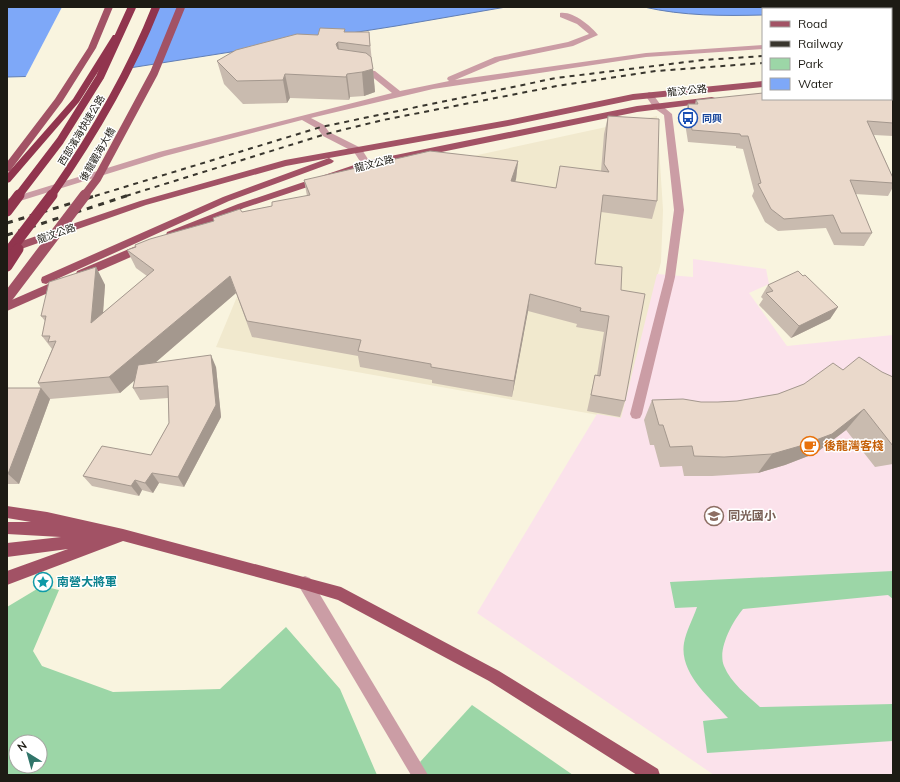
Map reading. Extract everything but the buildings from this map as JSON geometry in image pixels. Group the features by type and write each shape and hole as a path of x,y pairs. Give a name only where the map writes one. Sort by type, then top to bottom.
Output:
{"highway":[{"name":"西部濱海快速公路","path":"7,211 60,141 100,77 132,7"},
{"name":"西部濱海快速公路","path":"7,254 46,204 78,159 127,74 156,7"},
{"path":"7,180 76,100 119,33"},
{"path":"7,266 46,204"}],"main road":[{"path":"7,169 59,100 92,48 109,7"},
{"name":"後龍觀海大橋","path":"7,298 97,179 154,73 181,7"},
{"name":"龍汶公路","path":"7,250 143,203 285,163 649,94 762,84"},
{"name":"龍汶公路","path":"7,308 43,290 240,206 366,164 657,106 724,99"},
{"path":"7,298 226,199 358,150"},
{"path":"7,512 47,518 123,535 305,583 341,594 494,676 652,775"},
{"path":"7,528 31,528 123,535"},
{"path":"7,550 123,535"},
{"path":"7,578 123,535"}],"lane":[{"path":"433,86 498,59 570,44 594,35 580,22 563,15"},
{"path":"7,203 162,154 302,117 433,86 646,55 762,47"},
{"path":"344,68 372,73 398,94"},
{"path":"636,414 670,277 679,210 668,114 657,106 649,94"},
{"path":"302,117 320,127 326,134 358,150 366,164"},
{"path":"305,583 420,775"}],"shaded area":[{"path":"657,116 663,210 661,262 621,419 216,347 259,244 422,167"},
{"name":"同光國小","path":"693,259 766,269 769,284 749,293 787,346 893,335 893,775 714,775 477,613 597,414 621,418 657,274 693,277"}],"green space":[{"path":"893,571 893,599 888,595 743,609 727,636 724,644 722,659 731,678 760,707 893,704 893,741 707,753 703,721 728,718 697,684 686,665 684,643 697,607 675,608 670,582"},
{"path":"42,586 59,590 33,651 42,666 113,692 220,689 286,627 340,689 377,775 7,775 7,607"},
{"path":"472,705 573,775 426,775 420,762"}],"water":[{"path":"7,7 506,7 396,26 85,75 7,77"},
{"path":"644,7 893,7 893,10 892,8 762,8 762,15 688,14"}],"pier":[{"path":"62,7 155,7 132,69 85,77 25,78"}],"railway":[{"path":"95,196 321,127 556,78 703,60 762,56"},
{"path":"126,196 326,134 383,120 557,86 656,71 762,63"},
{"path":"7,223 98,195"},
{"path":"7,235 129,195"}],"place":[{"name":"同興","path":"688,118"},
{"name":"後龍灣客棧","path":"810,446"},
{"name":"同光國小","path":"714,516"},
{"name":"南營大將軍","path":"43,582"}]}
